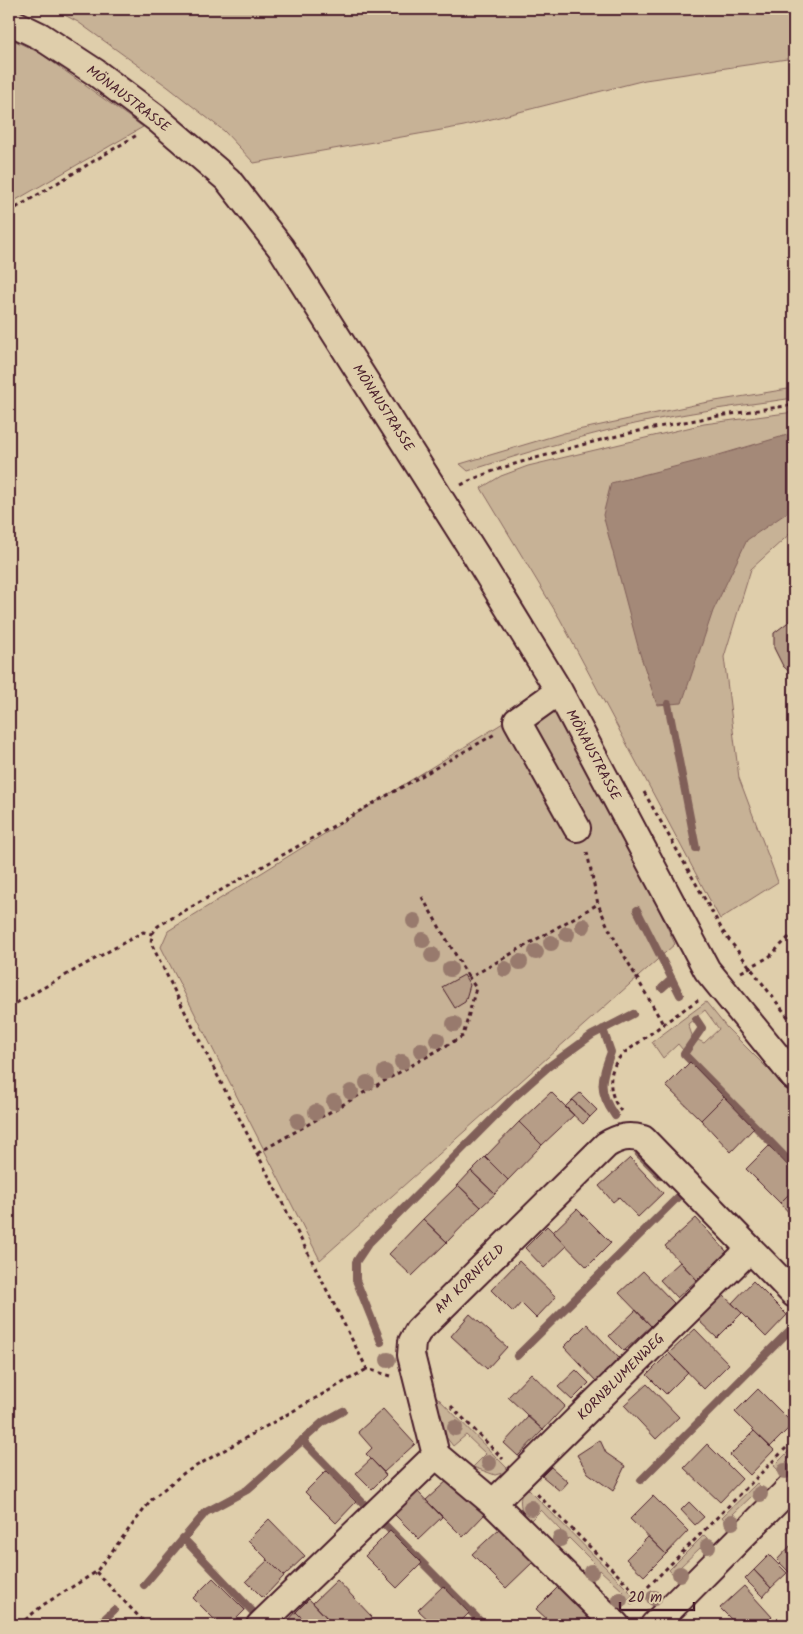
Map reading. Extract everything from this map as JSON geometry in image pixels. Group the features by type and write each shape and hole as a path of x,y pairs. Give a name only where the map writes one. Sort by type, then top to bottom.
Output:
{"street":[{"name":"MÖNAUSTRASSE","path":"9,21 48,41 156,118 228,180 281,248 477,556 559,691 707,970 794,1077"},
{"path":"559,691 516,721 577,828"},
{"path":"631,1136 643,1139 749,1250 794,1294"},
{"name":"AM KORNFELD","path":"436,1454 411,1355 412,1342 418,1331 606,1145 617,1138 631,1136"},
{"name":"KORNBLUMENWEG","path":"493,1503 749,1250"},
{"path":"260,1625 436,1454 493,1503 616,1625"},
{"path":"654,1625 794,1484"}],"path":[{"path":"9,212 137,135 156,118"},
{"path":"462,485 484,474 583,444 713,416 794,405"},
{"path":"367,1369 159,959 151,942 152,934 158,926 516,721"},
{"path":"577,828 587,852 598,904 608,927 663,1024 619,1058 614,1069 610,1086 612,1097 625,1116 631,1136"},
{"path":"666,832 724,933 794,1025"},
{"path":"258,1153 463,1036 476,988 422,897"},
{"path":"469,978 598,904"},
{"path":"9,1007 143,932 152,934"},
{"path":"748,967 769,957 794,932"},
{"path":"19,1625 43,1604 96,1572 153,1498 184,1473 367,1369 393,1376 416,1377"},
{"path":"616,1625 639,1594 794,1440"},
{"path":"96,1572 147,1625"}],"shaded area":[{"path":"53,9 794,9 794,58 645,80 464,126 254,163 224,131 168,87 78,22"},
{"path":"9,38 40,53 143,127 9,204"},
{"path":"794,388 794,398 705,411 635,424 551,446 468,471 460,464 564,433 703,403"},
{"path":"794,412 794,530 751,569 724,657 739,778 778,882 720,919 560,619 481,488 501,476 528,466 704,424"},
{"path":"794,433 794,508 747,540 713,611 682,703 657,705 640,654 603,515 611,483 705,459"},
{"path":"548,695 612,809 675,944 320,1260 161,947 168,931"},
{"path":"706,1002 727,1028 794,1095 794,1162 687,1054 698,1040 704,1043 719,1029 705,1010 688,1024 693,1038 683,1050 678,1044 663,1058 652,1042"},
{"path":"430,1390 510,1471 495,1475 473,1467 486,1454 466,1435 453,1446 443,1433"},
{"path":"794,1446 794,1454 786,1462 794,1471 794,1477 789,1481 774,1466"},
{"path":"757,1483 771,1498 764,1506 753,1495 733,1514 745,1526 735,1533 722,1517"},
{"path":"525,1486 633,1595 617,1610 611,1603 623,1591 600,1570 587,1582 582,1576 594,1563 569,1538 556,1550 549,1543 561,1531 541,1510 529,1522 526,1518 521,1509 521,1495"},
{"path":"704,1535 719,1550 711,1559 700,1548 680,1567 692,1579 683,1585 669,1570"}],"building":[{"path":"791,620 794,620 794,676 783,666 774,648 774,633"},
{"path":"464,975 470,985 465,1002 455,1008 442,987"},
{"path":"690,1062 724,1097 701,1120 666,1086"},
{"path":"551,1092 574,1115 542,1145 519,1122"},
{"path":"580,1093 597,1110 590,1117 572,1100"},
{"path":"724,1097 754,1128 731,1152 701,1120"},
{"path":"572,1100 590,1117 583,1124 565,1107"},
{"path":"519,1122 542,1145 508,1180 485,1157"},
{"path":"769,1146 794,1172 794,1189 780,1203 746,1169"},
{"path":"485,1157 508,1180 495,1194 471,1171"},
{"path":"630,1158 663,1193 638,1217 619,1197 613,1202 599,1186"},
{"path":"471,1171 495,1194 481,1207 458,1185"},
{"path":"458,1185 481,1207 447,1242 423,1219"},
{"path":"794,1189 794,1218 780,1203"},
{"path":"577,1209 611,1243 587,1267 553,1232"},
{"path":"696,1218 727,1252 697,1280 665,1246"},
{"path":"423,1219 447,1242 412,1276 389,1254"},
{"path":"547,1226 567,1246 544,1268 525,1248"},
{"path":"519,1261 556,1297 536,1318 521,1303 513,1312 491,1290"},
{"path":"680,1262 697,1280 677,1298 660,1280"},
{"path":"643,1271 674,1303 651,1326 619,1293"},
{"path":"753,1281 787,1315 766,1337 732,1303"},
{"path":"723,1295 742,1313 717,1338 698,1320"},
{"path":"636,1310 651,1326 624,1351 609,1336"},
{"path":"470,1314 507,1347 487,1369 451,1336"},
{"path":"587,1324 619,1358 596,1381 564,1347"},
{"path":"695,1329 729,1364 704,1389 669,1353"},
{"path":"669,1353 688,1372 666,1394 647,1375"},
{"path":"576,1370 589,1383 572,1400 558,1387"},
{"path":"531,1373 565,1406 543,1430 508,1397"},
{"path":"647,1384 679,1417 656,1439 624,1405"},
{"path":"758,1389 793,1424 770,1447 735,1412"},
{"path":"383,1409 415,1444 384,1472 366,1454 372,1448 358,1432"},
{"path":"528,1417 543,1430 518,1456 504,1443"},
{"path":"754,1431 774,1450 750,1475 730,1455"},
{"path":"600,1440 606,1453 625,1466 613,1491 588,1473 577,1455"},
{"path":"707,1444 742,1479 720,1502 684,1468"},
{"path":"371,1459 386,1475 372,1489 356,1473"},
{"path":"551,1467 568,1482 560,1491 542,1476"},
{"path":"326,1471 356,1502 336,1523 305,1492"},
{"path":"449,1479 485,1514 463,1537 426,1500"},
{"path":"417,1491 442,1517 419,1539 394,1514"},
{"path":"653,1496 688,1531 666,1554 630,1519"},
{"path":"689,1502 704,1517 695,1525 681,1510"},
{"path":"269,1519 305,1556 284,1576 248,1540"},
{"path":"500,1528 533,1562 506,1588 472,1554"},
{"path":"390,1531 422,1563 397,1588 365,1556"},
{"path":"648,1537 666,1554 644,1576 626,1559"},
{"path":"794,1542 794,1577 777,1560"},
{"path":"769,1555 787,1573 771,1588 754,1570"},
{"path":"268,1560 284,1576 263,1598 246,1581"},
{"path":"754,1570 771,1588 763,1597 745,1579"},
{"path":"213,1578 245,1610 230,1625 220,1625 193,1598"},
{"path":"337,1580 372,1617 364,1625 334,1625 313,1603"},
{"path":"443,1586 469,1613 457,1625 434,1625 418,1610"},
{"path":"744,1586 772,1617 763,1625 737,1625 720,1608"},
{"path":"558,1587 589,1617 581,1625 543,1625 548,1620 536,1609"},
{"path":"309,1599 326,1617 318,1625 309,1625 296,1612"},
{"path":"296,1612 309,1625 288,1625 286,1623"}],"waterway":[{"path":"668,704 696,848"},
{"path":"637,910 680,995"},
{"path":"662,988 672,979"},
{"path":"381,1342 356,1280 356,1262 368,1244 512,1099 548,1067 592,1035 633,1014"},
{"path":"696,1019 702,1028 684,1054 794,1166"},
{"path":"603,1029 611,1052 602,1085 605,1099 615,1116"},
{"path":"639,1154 661,1176"},
{"path":"517,1356 680,1195"},
{"path":"641,1480 794,1326"},
{"path":"144,1585 206,1512 247,1490 323,1422 343,1411"},
{"path":"302,1440 365,1505"},
{"path":"382,1522 484,1625"},
{"path":"183,1538 255,1614"},
{"path":"98,1625 114,1610"}]}
